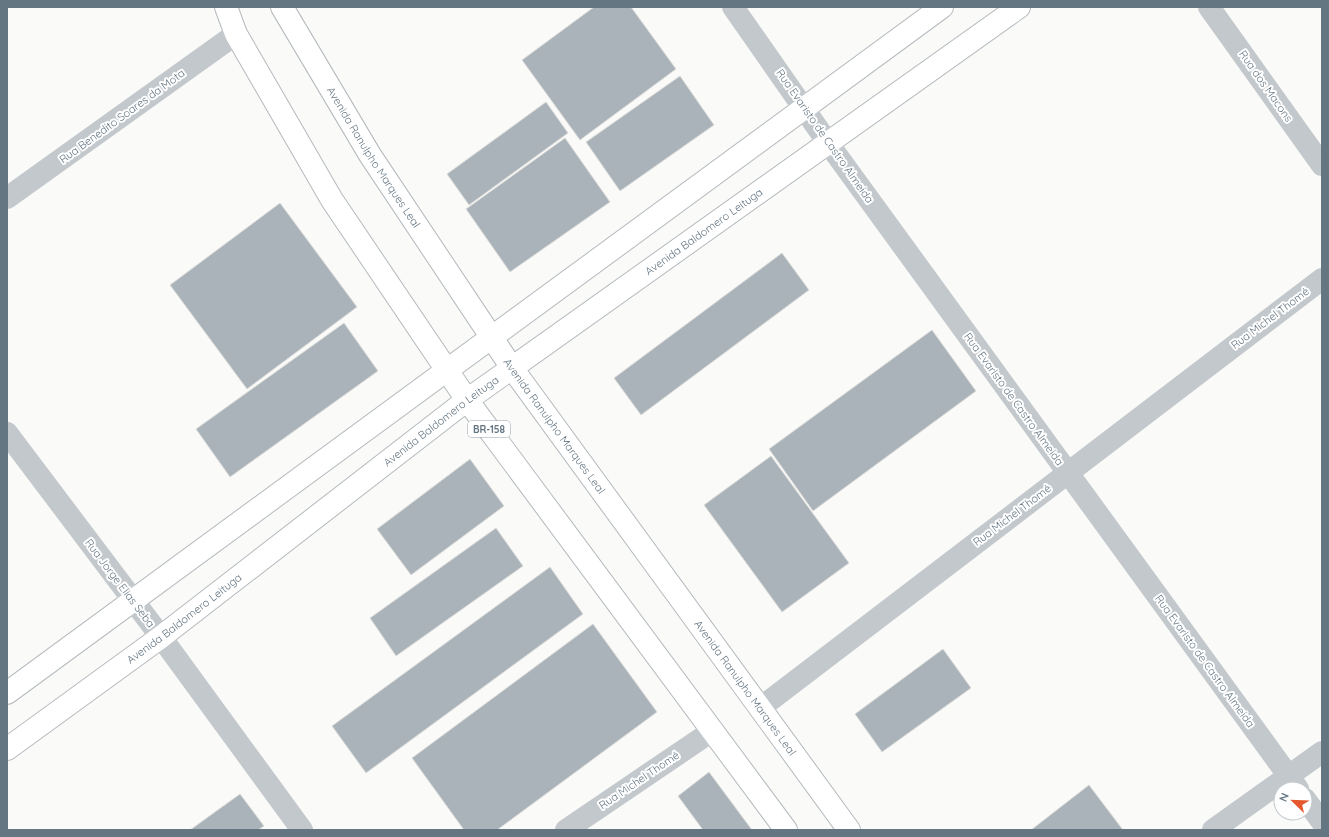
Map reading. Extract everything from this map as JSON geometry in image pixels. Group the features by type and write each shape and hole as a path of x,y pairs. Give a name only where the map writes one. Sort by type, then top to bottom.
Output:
{"main road":[{"name":"BR-158","path":"226,7 236,34 332,200 447,370 786,830"},
{"name":"Avenida Ranulpho Marques Leal","path":"282,7 370,155 512,368 849,830"},
{"path":"7,693 942,7"},
{"name":"Avenida Baldomero Leituga","path":"7,749 161,637 468,400 1019,7"}],"street":[{"name":"Rua Evaristo de Castro Almeida","path":"733,7 828,143 1293,781"},
{"name":"Rua dos Macons","path":"1209,7 1322,165"},
{"name":"Rua Benedito Soares da Mota","path":"7,198 236,34"},
{"name":"Rua Michel Thomé","path":"760,708 1322,279"},
{"name":"Rua Jorge Elias Seba","path":"7,433 161,637 302,830"},
{"name":"Rua Michel Thomé","path":"566,830 712,731"},
{"path":"1296,781 1322,752"},
{"path":"1213,830 1273,795"},
{"path":"1313,810 1322,822"}],"building":[{"path":"594,7 631,7 676,69 580,140 522,60"},
{"path":"680,76 714,125 620,191 586,142"},
{"path":"546,102 568,133 469,205 447,174"},
{"path":"565,138 610,202 510,272 466,209"},
{"path":"280,203 357,307 247,389 170,285"},
{"path":"782,253 809,290 641,415 614,378"},
{"path":"344,323 378,371 230,477 196,429"},
{"path":"932,330 976,391 813,511 769,449"},
{"path":"771,456 849,563 782,612 704,505"},
{"path":"470,459 504,506 411,575 377,529"},
{"path":"496,528 523,566 396,656 370,618"},
{"path":"550,567 583,614 366,773 332,726"},
{"path":"593,624 657,712 497,830 464,830 412,758"},
{"path":"943,649 971,688 882,752 855,714"},
{"path":"709,772 752,830 703,830 678,796"},
{"path":"1089,785 1123,830 1031,830"},
{"path":"240,794 264,826 258,830 190,830"}]}
